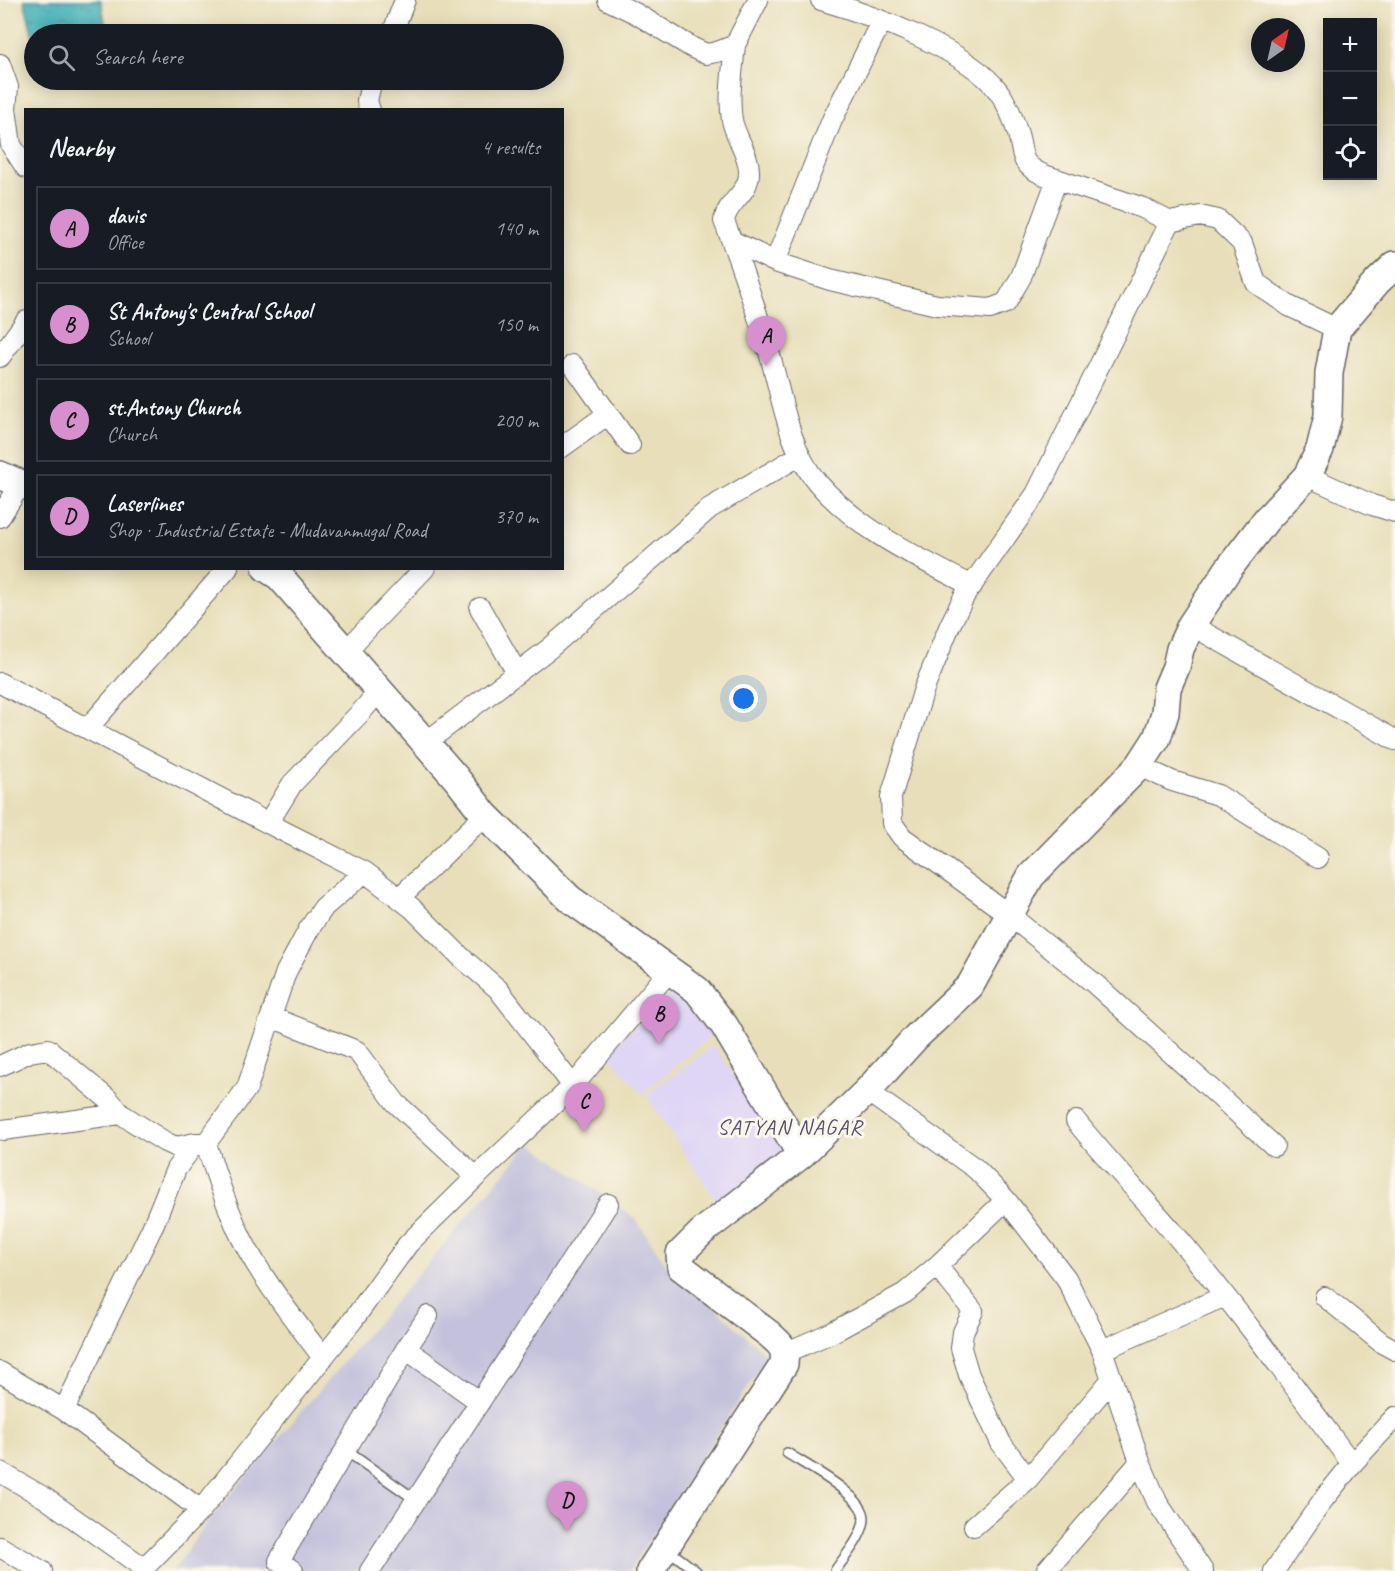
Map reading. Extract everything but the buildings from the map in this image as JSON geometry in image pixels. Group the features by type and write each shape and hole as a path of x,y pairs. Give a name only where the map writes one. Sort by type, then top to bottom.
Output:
{"street":[{"path":"396,24 405,0"},
{"path":"608,0 706,54 735,45"},
{"path":"758,0 735,45 732,120 750,174 742,193 725,210 724,221 755,307 799,456 816,482 876,534 972,586"},
{"path":"821,0 881,22 947,51 964,60 989,79 1002,95 1018,134 1025,161 1034,170 1143,208 1170,222 1200,216 1218,220 1242,243 1256,283 1288,306 1337,330"},
{"path":"775,262 832,120 881,22"},
{"path":"0,64 8,87 6,109 11,145 24,165"},
{"path":"367,107 370,90"},
{"path":"732,241 775,262 830,280 938,305 990,309 1006,303 1022,277 1057,179"},
{"path":"1170,222 1036,494 972,586 950,625 924,689 891,797 892,823 902,837 1008,914 1095,984 1274,1146"},
{"path":"650,1571 784,1364 785,1353 781,1345 770,1334 681,1267 680,1254 702,1232 801,1155 867,1091 916,1037 970,986 1031,876 1139,766 1157,738 1165,713 1167,688 1191,625 1229,568 1266,520 1307,476 1320,449 1328,416 1329,373 1337,330 1395,264"},
{"path":"0,357 24,324"},
{"path":"573,365 630,445"},
{"path":"564,446 608,414"},
{"path":"425,743 550,648 710,508 799,456"},
{"path":"1307,476 1372,505 1395,512"},
{"path":"0,517 16,482"},
{"path":"88,728 226,570"},
{"path":"269,570 280,577 485,815 570,899 698,990 723,1025 801,1155"},
{"path":"345,652 423,570"},
{"path":"480,609 517,673"},
{"path":"1191,625 1395,740"},
{"path":"0,683 366,872 412,908 462,958 498,989 573,1086"},
{"path":"268,823 292,784 379,691"},
{"path":"1139,766 1172,781 1218,795 1318,858"},
{"path":"399,898 485,815"},
{"path":"64,1410 152,1228 176,1169 247,1088 285,972 309,929 324,908 366,872"},
{"path":"0,1472 45,1498 142,1569 201,1510 323,1358 408,1244 573,1086 670,970"},
{"path":"271,1017 357,1051 396,1103 476,1177"},
{"path":"0,1066 30,1052 48,1049 110,1101 121,1114 176,1147 200,1143"},
{"path":"867,1091 976,1169 1006,1200 1066,1278 1102,1350 1140,1462 1157,1502 1203,1571"},
{"path":"1,1125 121,1114"},
{"path":"1076,1121 1161,1217 1225,1296 1352,1464"},
{"path":"200,1143 243,1241 279,1298 323,1358"},
{"path":"785,1353 833,1332 905,1293 937,1266 1006,1200"},
{"path":"370,1571 608,1204"},
{"path":"937,1266 973,1311 963,1332 961,1348 969,1375 1001,1443 1028,1479"},
{"path":"1102,1350 1225,1296"},
{"path":"1324,1297 1382,1343 1395,1350"},
{"path":"293,1571 279,1561 428,1316"},
{"path":"406,1349 480,1402"},
{"path":"0,1372 64,1410 201,1510"},
{"path":"974,1526 1028,1479 1112,1379"},
{"path":"1274,1571 1323,1500 1395,1417"},
{"path":"1046,1571 1140,1462"},
{"path":"0,1547 42,1571"}],"lane":[{"path":"345,1450 416,1500"},
{"path":"787,1453 840,1487 860,1505 864,1518 859,1534 835,1571"},
{"path":"665,1547 696,1571"}],"shaded area":[{"path":"675,989 713,1034 642,1094 607,1053"},
{"path":"714,1045 786,1154 718,1203 646,1095"},
{"path":"530,1143 636,1219 664,1261 768,1356 629,1571 173,1571 209,1520"}],"water":[{"path":"24,0 101,0 105,24 30,24"}],"place":[{"name":"davis","path":"766,366"},
{"name":"St Antony's Central School","path":"659,1044"},
{"name":"st.Antony Church","path":"584,1132"},
{"name":"Laserlines","path":"567,1531"}],"district":[{"name":"SATYAN NAGAR","path":"790,1127"}]}
